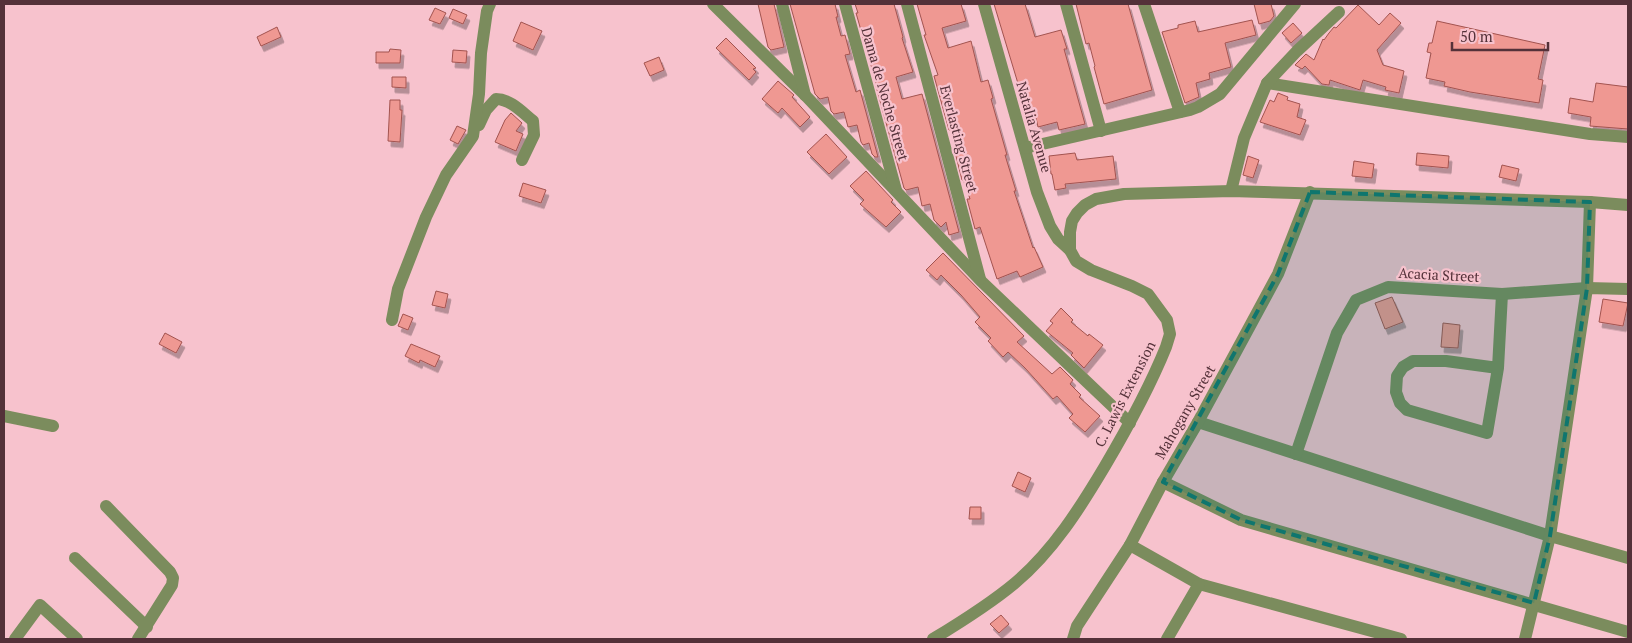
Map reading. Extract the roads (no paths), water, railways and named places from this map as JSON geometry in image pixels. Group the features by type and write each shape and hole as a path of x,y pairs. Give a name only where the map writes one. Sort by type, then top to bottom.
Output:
{"street":[{"path":"473,136 479,94 480,54 487,11 490,4"},
{"path":"713,4 805,95 981,281 1130,423"},
{"path":"782,4 805,95"},
{"name":"Dama de Noche Street","path":"844,4 897,192"},
{"name":"Everlasting Street","path":"907,4 981,281"},
{"name":"Natalia Avenue","path":"984,4 1037,192 1050,226 1058,239 1070,250"},
{"path":"1066,4 1101,131"},
{"path":"1144,4 1180,112"},
{"path":"1025,148 1198,107 1220,94 1295,4"},
{"path":"1231,191 1244,138 1267,83 1297,51 1339,12"},
{"path":"1267,83 1590,134 1628,137"},
{"path":"392,320 398,289 426,217 446,174 473,136 486,110 496,99 502,99 533,121 534,135 522,160"},
{"path":"1070,250 1070,232 1076,213 1096,199 1124,194 1231,191 1310,192 1590,202 1628,206"},
{"name":"Mahogany Street","path":"1073,639 1077,626 1130,545 1162,482 1198,422 1278,274 1310,192"},
{"path":"1525,639 1550,536 1587,288 1590,202"},
{"name":"C. Lawis Extension","path":"934,639 1016,582 1048,549 1078,512 1130,423 1166,348 1170,334 1168,320 1148,294 1091,270 1076,260 1070,250"},
{"name":"Acacia Street","path":"1296,454 1337,333 1356,300 1388,287 1502,294 1587,288 1628,289"},
{"path":"1498,368 1446,361 1413,361 1403,367 1397,376 1396,392 1400,403 1407,410 1487,433 1498,368 1502,294"},
{"path":"4,416 53,426"},
{"path":"1198,422 1550,536 1628,558"},
{"path":"1162,482 1241,520 1534,603 1628,632"},
{"path":"106,506 172,574 173,578 172,585 147,628 138,639"},
{"path":"1130,545 1199,584 1363,634 1401,639"},
{"path":"75,558 147,628"},
{"path":"1167,639 1199,584"},
{"path":"15,639 40,605 77,639"}]}
